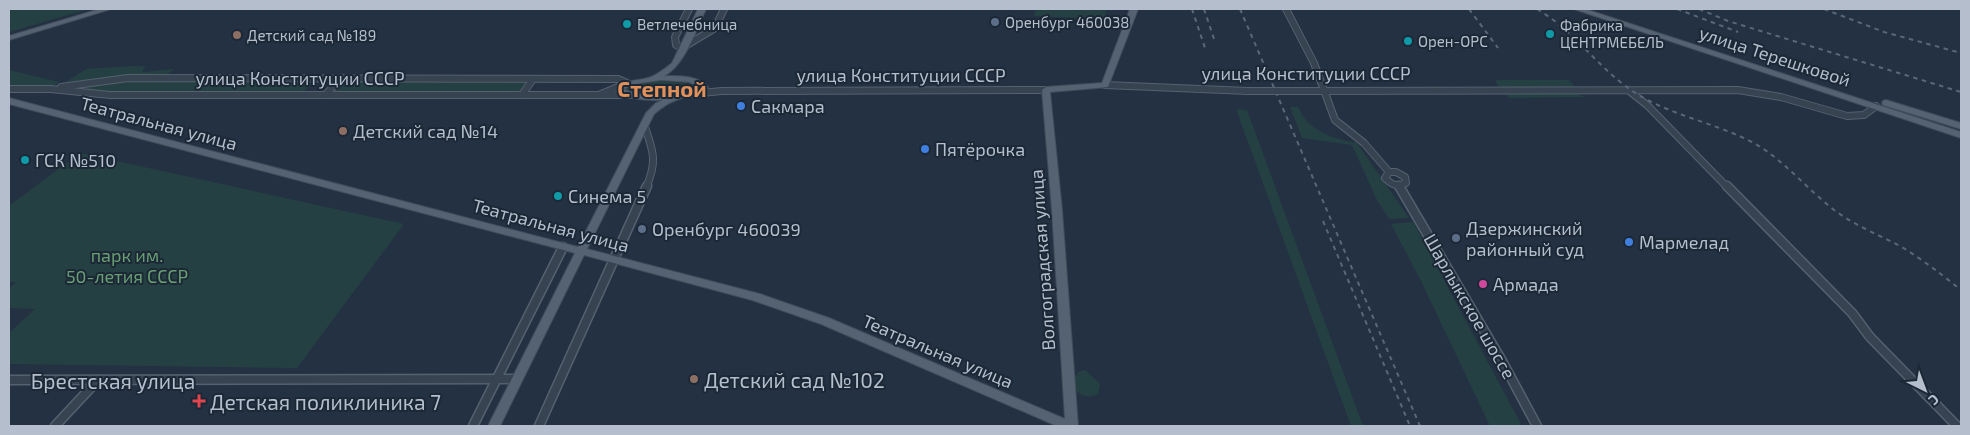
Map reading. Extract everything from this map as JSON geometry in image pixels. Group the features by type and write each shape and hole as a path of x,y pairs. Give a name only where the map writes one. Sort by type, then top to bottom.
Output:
{"main road":[{"path":"9,38 108,9"},
{"path":"649,79 685,80 703,85 701,90 679,96 636,96 620,92 619,88 625,84 662,74 675,64 702,9"},
{"path":"1105,85 1134,9"},
{"name":"улица Терешковой","path":"1578,9 1590,10 1878,103 1961,126"},
{"path":"675,64 677,74 685,80"},
{"name":"улица Конституции СССР","path":"1046,90 1105,85"},
{"name":"Волгоградская улица","path":"1046,90 1056,203 1070,426"},
{"path":"636,96 649,104 650,113"},
{"path":"494,426 650,113 659,105 679,96"},
{"name":"Театральная улица","path":"9,101 756,297 799,312 1070,426"},
{"name":"улица Терешковой","path":"1878,103 1961,136"}],"street":[{"path":"689,9 675,37 676,44 682,48 715,28 724,9"},
{"path":"1286,9 1314,62 1335,120 1364,143 1389,172"},
{"path":"51,89 128,78 618,79 625,84"},
{"path":"325,94 342,78"},
{"path":"522,95 533,79"},
{"name":"улица Конституции СССР","path":"592,95 603,93 625,84"},
{"name":"улица Конституции СССР","path":"703,85 722,91"},
{"name":"улица Конституции СССР","path":"1105,85 1248,91 1752,91 1853,117 1864,115 1878,103"},
{"name":"улица Конституции СССР","path":"9,90 51,89 110,95 636,96"},
{"name":"улица Конституции СССР","path":"689,94 722,91 1046,90"},
{"path":"1628,90 1647,105 1852,313 1870,337 1957,426"},
{"path":"539,426 655,167 652,145 644,124"},
{"path":"1389,172 1396,172 1405,177 1406,183 1399,186 1388,181 1385,175 1389,172"},
{"name":"Шарлыкское шоссе","path":"1399,186 1502,361 1537,426"},
{"path":"473,426 563,247"},
{"name":"Брестская улица","path":"9,380 517,379"},
{"path":"56,426 98,380"}],"green space":[{"path":"9,9 89,9 9,32"},
{"path":"1036,9 1106,9 1105,19 1034,16"},
{"path":"146,66 143,72 175,69 166,75 61,85 86,69"},
{"path":"9,70 59,82 53,86 9,86"},
{"path":"115,80 337,80 333,83 312,83 302,93 96,93 72,87"},
{"path":"344,80 530,80 522,93 331,92"},
{"path":"1495,80 1569,80 1576,88 1503,87 1498,86"},
{"path":"660,81 687,83 697,87 683,94 673,95 622,90 626,85"},
{"path":"1506,92 1573,92 1585,97 1508,98"},
{"path":"1290,107 1298,107 1302,115 1315,128 1339,139 1357,143 1409,218 1389,219 1377,200 1352,145 1302,138"},
{"path":"1236,109 1247,110 1363,426 1351,426"},
{"name":"парк им. 50-летия СССР","path":"80,153 404,224 297,368 9,364 9,333 35,309 9,308 9,289 16,282 9,282 9,206"},
{"path":"1413,222 1522,426 1490,426 1420,279 1391,224"},
{"path":"1085,370 1100,384 1098,394 1086,396 1075,390 1074,378 1078,372"}],"railway":[{"path":"1192,9 1205,48"},
{"path":"1204,9 1215,42"},
{"path":"1240,9 1420,426"},
{"path":"1469,9 1498,48"},
{"path":"1537,9 1564,29 1611,74 1637,94 1679,114 1738,135 1764,149 1837,212 1908,251 1961,290"},
{"path":"1677,9 1738,32"},
{"path":"1699,9 1728,21 1961,92"},
{"path":"1824,9 1884,32 1961,53"},
{"path":"1323,221 1410,426"}],"place":[{"name":"Оренбург 460038","path":"995,22"},
{"name":"Ветлечебница","path":"627,24"},
{"name":"Фабрика ЦЕНТРМЕБЕЛЬ","path":"1550,34"},
{"name":"Детский сад №189","path":"237,35"},
{"name":"Орен-ОРС","path":"1408,41"},
{"name":"Сакмара","path":"741,106"},
{"name":"Детский сад №14","path":"343,131"},
{"name":"Пятёрочка","path":"925,149"},
{"name":"ГСК №510","path":"25,160"},
{"name":"Синема 5","path":"558,196"},
{"name":"Оренбург 460039","path":"642,229"},
{"name":"Дзержинский районный суд","path":"1456,238"},
{"name":"Мармелад","path":"1629,242"},
{"name":"Армада","path":"1483,284"},
{"name":"Детский сад №102","path":"694,379"},
{"name":"Детская поликлиника 7","path":"199,401"}],"district":[{"name":"Степной","path":"662,88"}]}
